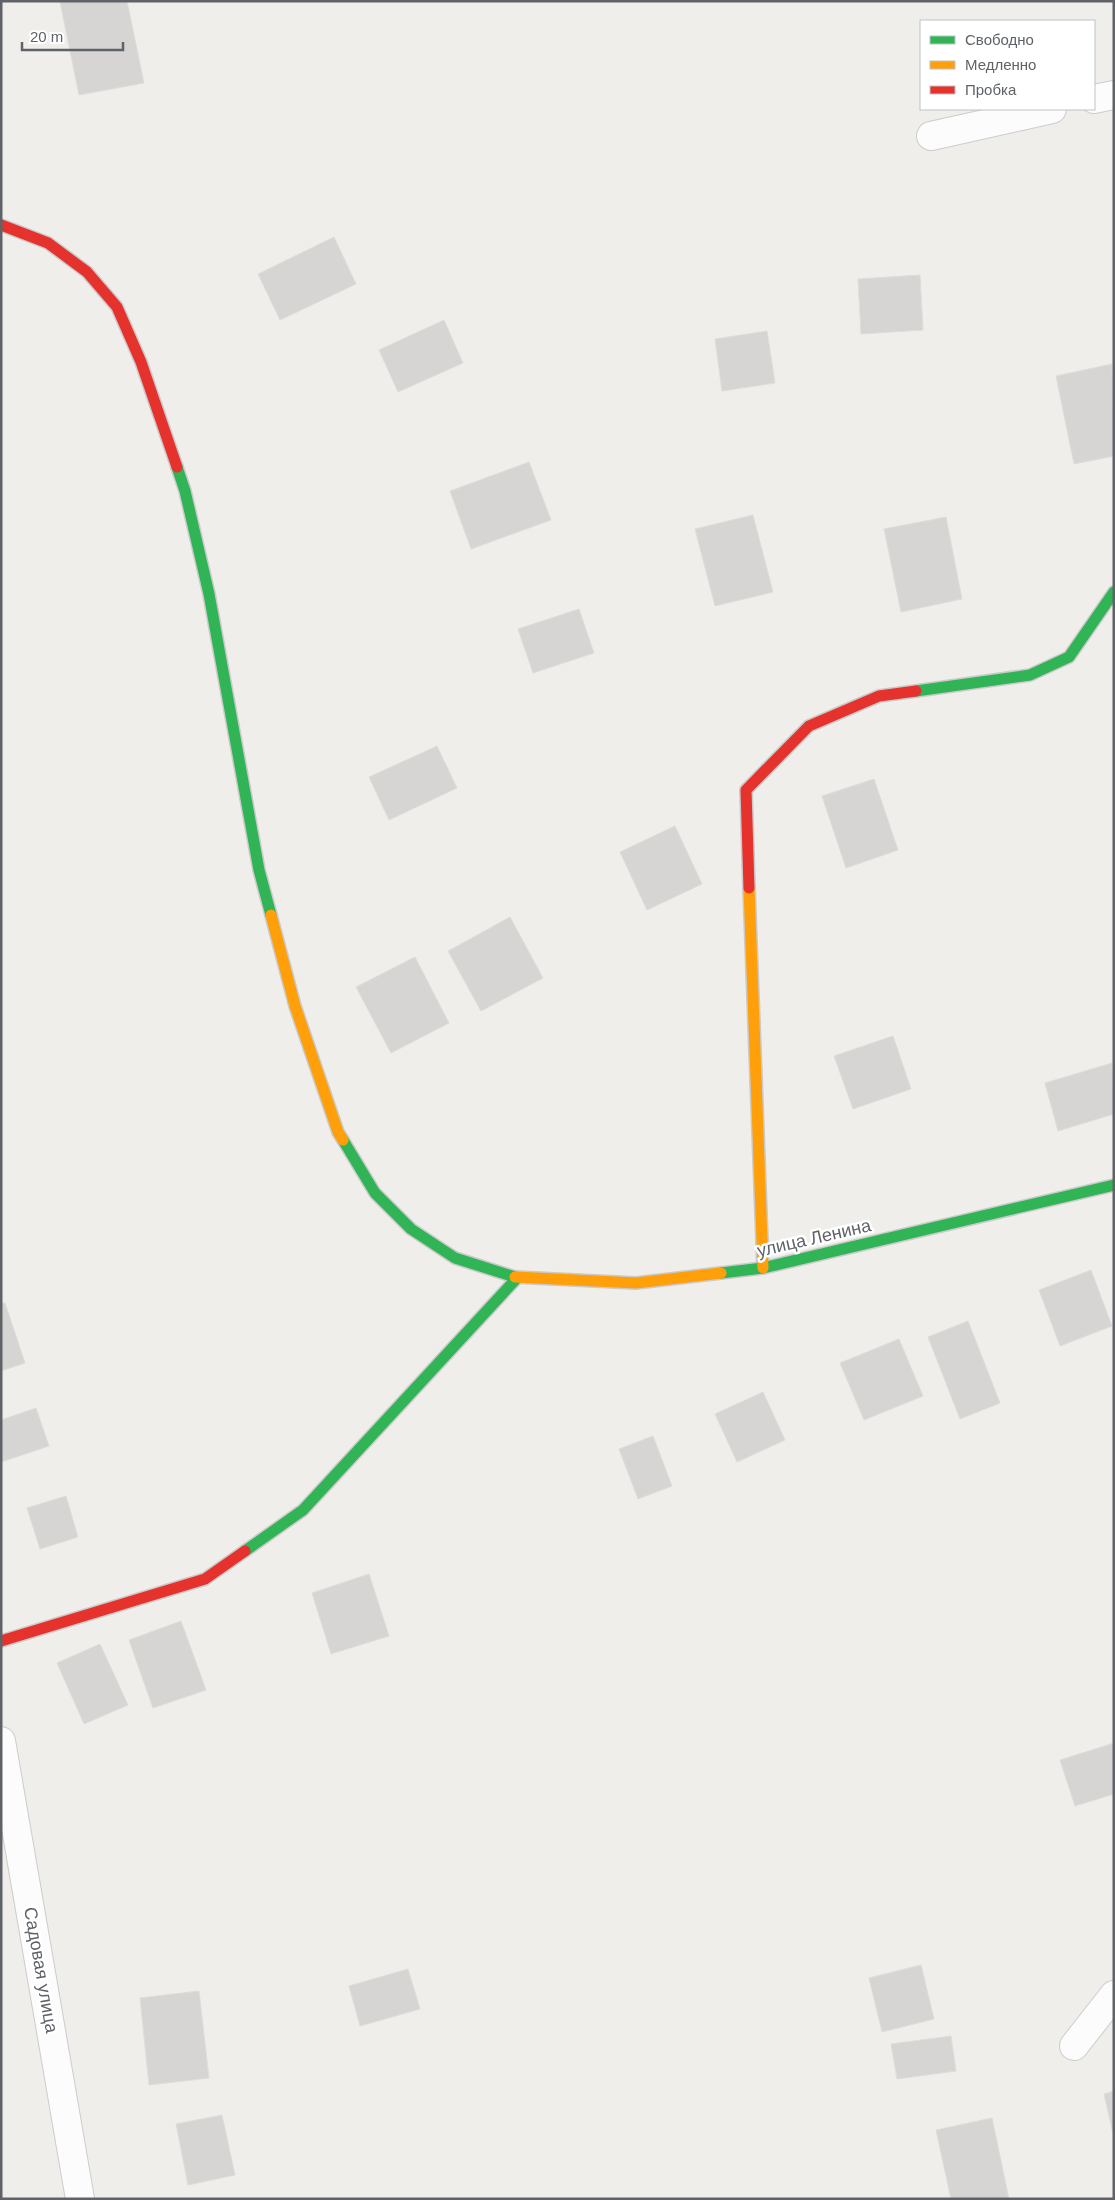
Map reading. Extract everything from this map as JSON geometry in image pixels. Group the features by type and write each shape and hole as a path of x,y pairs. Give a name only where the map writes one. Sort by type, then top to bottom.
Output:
{"street":[{"path":"1095,99 1114,95"},
{"path":"931,136 1048,110"},
{"name":"улица Ленина","path":"1,225 48,243 87,272 117,307 141,362 184,491 209,594 262,879 295,1006 338,1132 375,1193 412,1229 455,1258 517,1278 636,1283 763,1268 1114,1185"},
{"path":"763,1268 746,790 808,726 879,696 1030,675 1069,657 1114,592"},
{"path":"1,1641 205,1579 303,1510 517,1278"},
{"name":"Садовая улица","path":"1,1741 80,2199"},
{"path":"1074,2046 1114,1995"}],"building":[{"path":"127,1 144,83 79,95 60,2"},
{"path":"334,237 356,284 280,320 258,274"},
{"path":"920,275 923,330 861,334 858,279"},
{"path":"444,320 463,363 398,392 379,350"},
{"path":"767,331 775,383 722,391 715,339"},
{"path":"1112,364 1114,456 1074,464 1056,376"},
{"path":"529,462 551,520 471,549 450,491"},
{"path":"753,515 773,592 715,606 695,529"},
{"path":"946,517 962,599 901,612 884,529"},
{"path":"579,609 594,653 533,673 518,629"},
{"path":"437,746 457,788 389,820 369,777"},
{"path":"874,779 898,850 846,868 822,796"},
{"path":"675,826 702,884 647,910 620,852"},
{"path":"510,917 543,978 481,1011 448,951"},
{"path":"415,957 449,1023 391,1053 356,987"},
{"path":"893,1036 911,1089 853,1109 834,1056"},
{"path":"1112,1063 1114,1114 1058,1131 1045,1083"},
{"path":"1091,1270 1112,1326 1060,1346 1039,1290"},
{"path":"5,1303 25,1363 1,1371 1,1304"},
{"path":"968,1321 1000,1403 960,1419 928,1337"},
{"path":"899,1339 923,1396 864,1420 840,1363"},
{"path":"763,1392 785,1440 737,1462 715,1414"},
{"path":"36,1408 49,1446 1,1462 1,1420"},
{"path":"653,1436 672,1486 638,1499 619,1449"},
{"path":"66,1496 78,1537 40,1549 27,1508"},
{"path":"369,1574 389,1636 331,1654 312,1593"},
{"path":"181,1621 206,1690 153,1708 129,1640"},
{"path":"100,1644 128,1705 84,1724 57,1663"},
{"path":"1114,1743 1114,1794 1075,1806 1060,1760"},
{"path":"921,1965 934,2019 882,2032 869,1978"},
{"path":"408,1969 420,2009 360,2026 349,1986"},
{"path":"199,1991 209,2078 149,2085 140,1998"},
{"path":"951,2036 956,2071 897,2079 891,2044"},
{"path":"1114,2091 1114,2138 1104,2094"},
{"path":"222,2115 235,2175 188,2185 176,2124"},
{"path":"992,2118 1009,2199 951,2199 936,2130"}],"traffic: fast":[{"path":"177,467 185,491 209,594 259,870 271,915"},
{"path":"916,691 1030,675 1069,657 1114,592"},
{"path":"343,1140 375,1193 411,1229 455,1258 515,1277"},
{"path":"721,1273 763,1268 1114,1185"},
{"path":"245,1551 303,1510 517,1278"}],"traffic: slow":[{"path":"749,888 763,1268"},
{"path":"271,915 295,1006 338,1132 343,1140"},
{"path":"515,1277 636,1283 721,1273"}],"traffic: jam":[{"path":"1,225 48,243 87,272 117,307 141,362 177,467"},
{"path":"749,888 746,790 809,726 879,696 916,691"},
{"path":"1,1641 205,1579 245,1551"}]}
